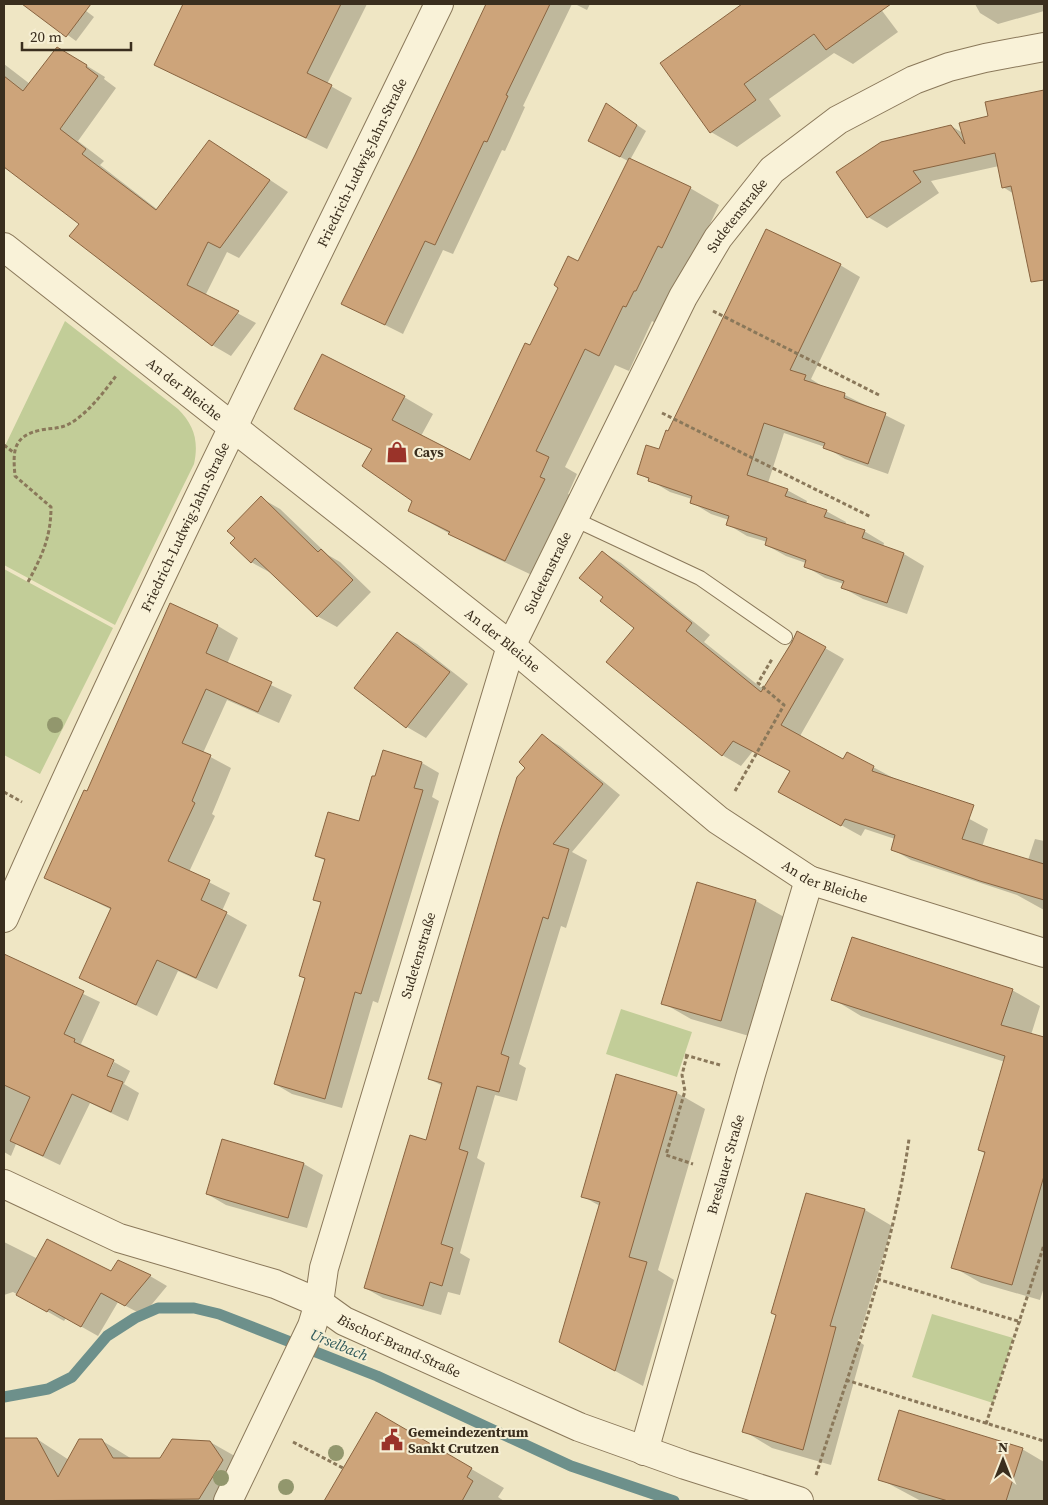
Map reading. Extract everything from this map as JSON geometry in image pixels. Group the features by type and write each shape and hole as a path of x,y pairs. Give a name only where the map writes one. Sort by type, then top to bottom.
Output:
{"street":[{"name":"Friedrich-Ludwig-Jahn-Straße","path":"4,918 53,808 233,425 439,4"},
{"name":"Sudetenstraße","path":"228,1501 295,1363 316,1315 324,1268 511,646 683,297 718,238 772,170 838,120 906,84 949,67 1044,47"},
{"name":"An der Bleiche","path":"4,247 132,350 233,425 511,646 718,820 809,880 1044,953"},
{"name":"Breslauer Straße","path":"644,1451 809,880"},
{"name":"Bischof-Brand-Straße","path":"4,1184 119,1238 275,1284 316,1315 344,1321 580,1427 644,1451 799,1496"}],"lane":[{"path":"574,519 700,578 785,637"}],"path":[{"path":"683,297 879,395"},
{"path":"28,582 45,551 51,521 51,507 15,476 13,452 22,437 41,430 56,429 69,424 90,406 128,360 132,350"},
{"path":"632,398 871,517"},
{"path":"4,445 13,452"},
{"path":"718,820 784,705 758,683 785,637"},
{"path":"687,1055 682,1075 685,1092 666,1155 723,1173"},
{"path":"799,1496 846,1380 902,1188 909,1139"},
{"path":"986,1424 1013,1338 1021,1322 1044,1245"},
{"path":"877,1279 1021,1322"},
{"path":"846,1380 1044,1441"},
{"path":"264,1426 343,1468"}],"green space":[{"path":"65,321 178,409 188,421 194,434 196,448 194,464 115,625 4,565 4,448"},
{"path":"4,569 113,628 40,774 4,755"},
{"path":"621,1009 692,1032 677,1077 606,1054"},
{"path":"932,1314 1013,1338 993,1403 912,1377"}],"building":[{"path":"22,4 91,4 66,37"},
{"path":"183,4 341,4 307,73 332,85 306,138 154,65"},
{"path":"486,4 550,4 506,95 508,96 487,142 484,141 435,245 425,241 385,325 341,304 415,155"},
{"path":"742,4 891,4 826,50 814,34 744,84 756,100 710,133 660,63"},
{"path":"57,47 87,65 86,67 98,76 60,129 86,149 82,154 156,210 209,140 270,180 220,248 208,242 187,285 239,311 212,346 69,236 79,224 4,167 4,76 23,91"},
{"path":"1044,90 1044,280 1031,282 1011,186 1002,188 995,153 913,171 921,182 867,218 836,172 881,142 951,125 965,144 959,123 988,116 985,102"},
{"path":"606,103 637,125 620,157 588,141"},
{"path":"629,158 691,187 662,248 658,246 636,291 634,291 626,307 623,306 599,356 585,349 536,451 549,457 540,477 545,479 505,561 448,534 450,532 408,511 412,501 362,466 372,449 294,409 322,354 405,396 392,420 470,460 525,343 530,345 558,288 554,285 568,256 578,261"},
{"path":"766,229 841,264 790,370 806,375 804,380 845,393 844,398 886,413 868,464 823,448 825,443 764,423 747,475 788,489 785,496 827,510 824,517 865,530 862,538 904,553 887,603 841,588 844,581 804,567 806,560 765,545 767,538 726,525 729,516 690,503 692,496 648,481 649,478 637,474 646,445 659,449 666,430 668,431"},
{"path":"261,496 318,552 321,549 353,580 317,617 255,558 251,563 230,543 235,538 227,531"},
{"path":"602,551 692,623 686,631 761,692 797,631 826,647 781,725 843,759 847,752 874,766 872,771 974,805 962,839 1044,864 1044,900 980,881 891,850 895,835 845,819 841,826 778,792 790,771 733,741 722,756 606,662 634,628 600,601 603,597 579,578"},
{"path":"170,603 218,625 206,653 272,682 258,712 206,689 182,743 211,755 192,801 195,803 168,861 210,880 201,900 227,912 196,978 157,960 136,1005 79,978 111,908 44,878 84,790 87,791"},
{"path":"397,632 450,672 406,728 354,688"},
{"path":"542,734 603,784 553,844 569,849 548,919 543,917 501,1054 509,1057 499,1092 477,1086 459,1149 468,1152 441,1244 453,1248 442,1286 430,1282 423,1306 364,1288 410,1135 426,1140 442,1083 428,1079 501,828 517,777 525,768 519,762"},
{"path":"383,750 422,762 414,788 423,790 361,994 355,992 325,1099 274,1084 305,978 299,976 321,902 313,900 325,859 315,856 328,812 359,821 372,776 375,776"},
{"path":"697,882 756,900 721,1021 661,1004"},
{"path":"852,937 1013,989 1001,1025 1044,1037 1044,1176 1012,1285 951,1268 985,1152 978,1150 1005,1056 831,1000"},
{"path":"4,954 84,991 64,1034 75,1039 74,1042 114,1060 107,1076 123,1082 111,1112 72,1094 43,1156 10,1141 30,1097 4,1085"},
{"path":"616,1074 677,1092 629,1257 647,1262 615,1371 559,1342 600,1202 581,1197"},
{"path":"222,1139 304,1163 288,1218 206,1194"},
{"path":"806,1193 865,1209 830,1326 836,1327 803,1450 742,1432 776,1315 771,1313"},
{"path":"47,1239 111,1271 118,1260 151,1275 125,1306 101,1293 81,1327 49,1309 47,1312 16,1295"},
{"path":"899,1410 1023,1448 1006,1501 948,1501 878,1480"},
{"name":"Gemeindezentrum Sankt Crutzen","path":"376,1412 472,1468 467,1477 473,1481 462,1501 324,1501"},
{"path":"4,1438 37,1438 58,1477 79,1439 102,1439 113,1458 160,1458 172,1439 210,1441 223,1460 199,1499 4,1501"}],"waterway":[{"name":"Urselbach","path":"4,1397 48,1389 72,1377 107,1336 135,1318 158,1308 194,1308 219,1314 377,1376 571,1466 674,1501"}],"place":[{"name":"Cays","path":"397,452"},
{"name":"Gemeindezentrum Sankt Crutzen","path":"392,1440"}]}
